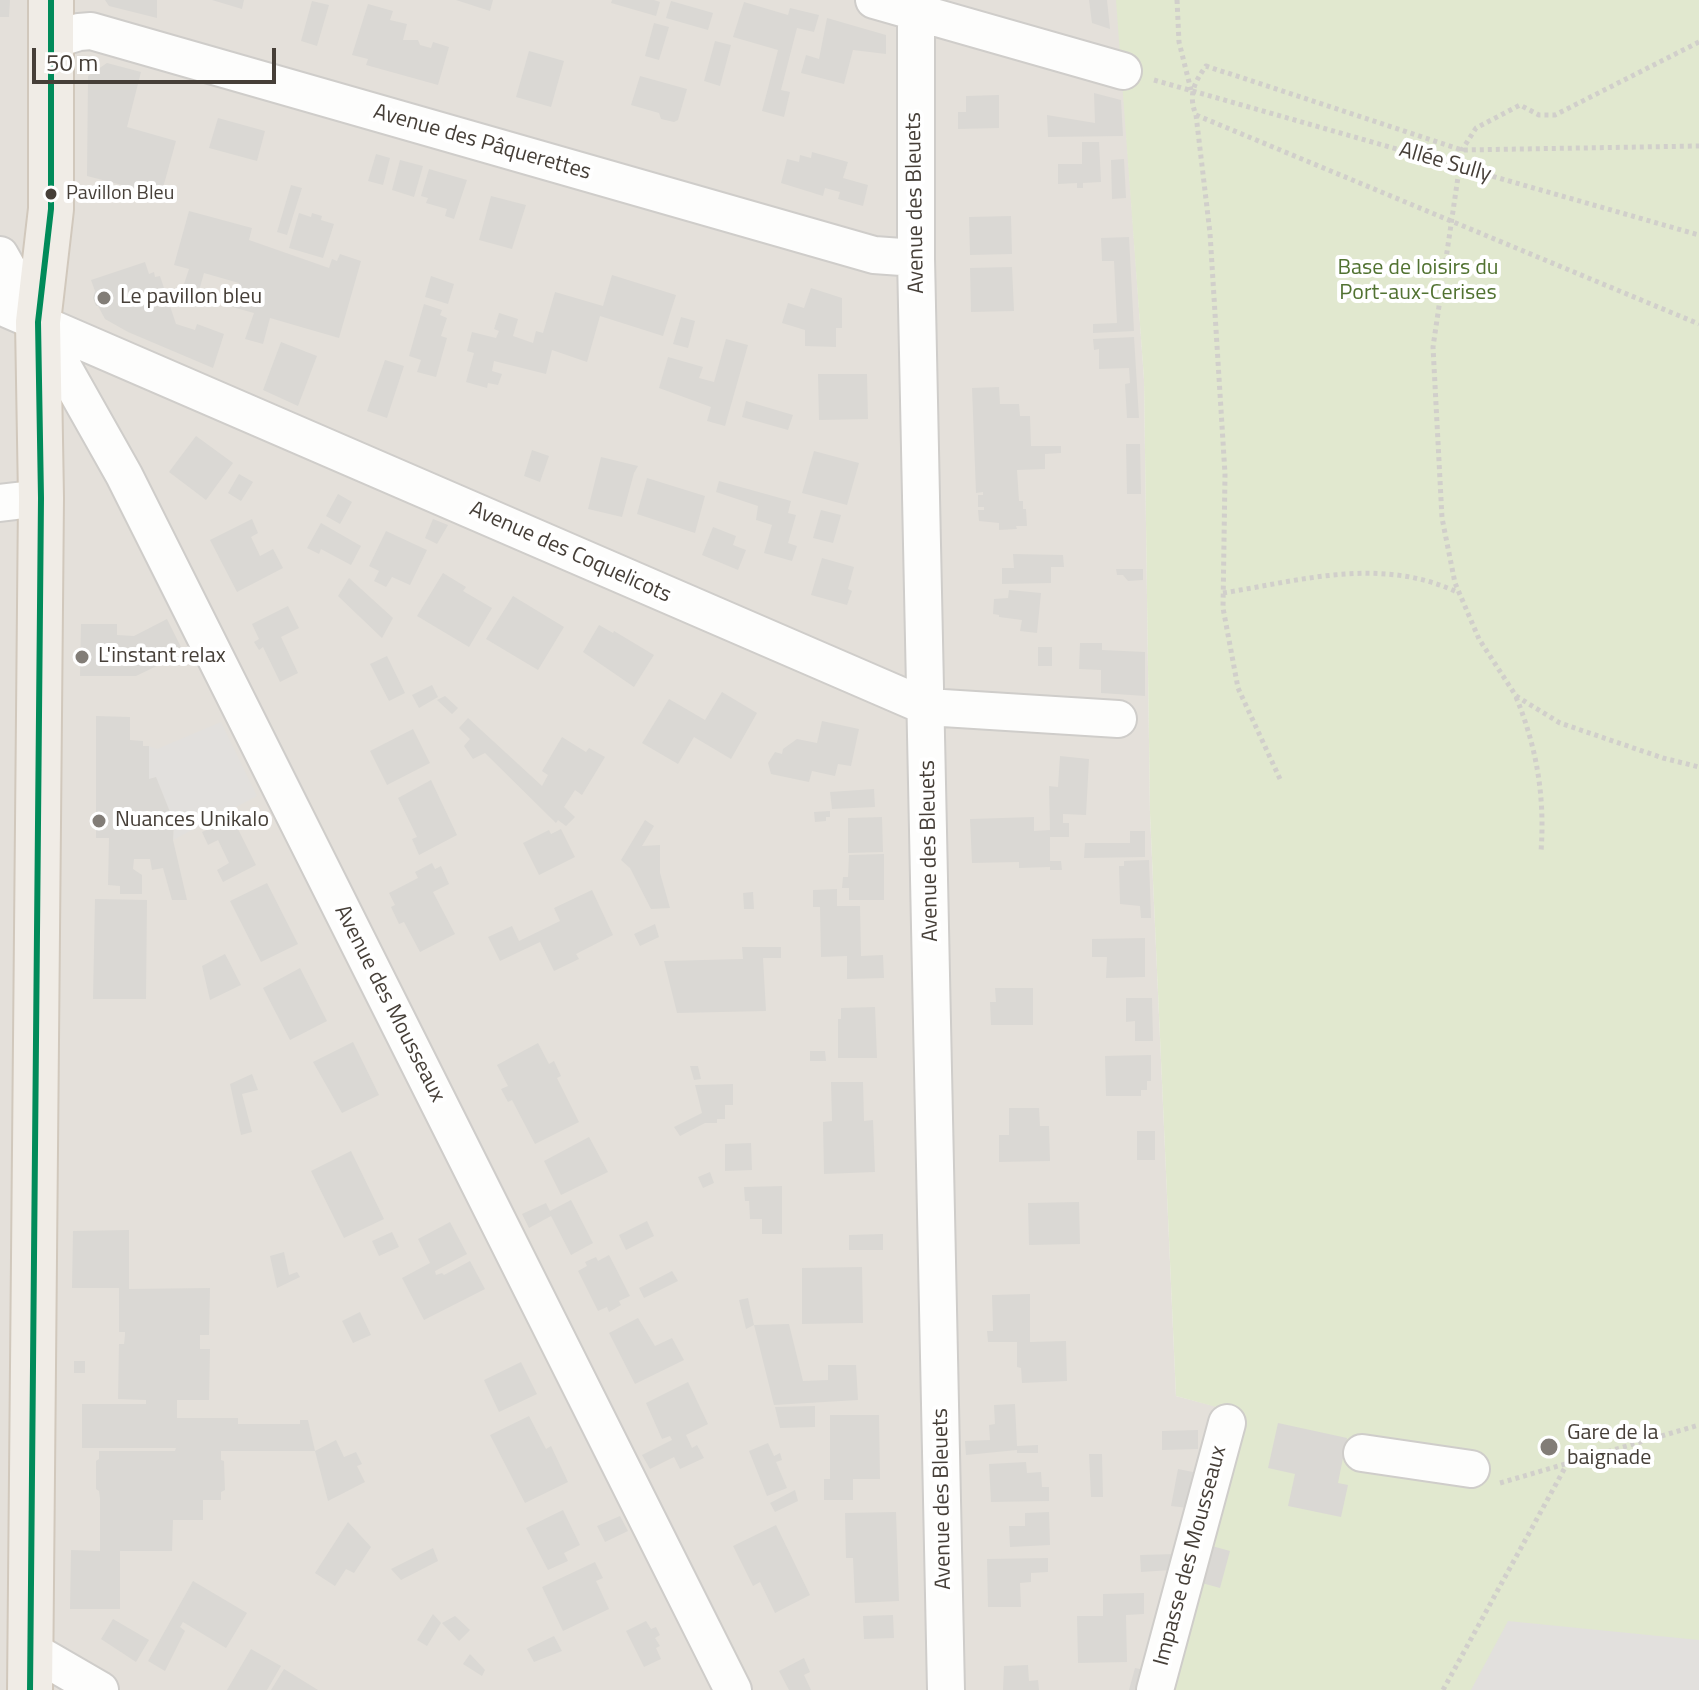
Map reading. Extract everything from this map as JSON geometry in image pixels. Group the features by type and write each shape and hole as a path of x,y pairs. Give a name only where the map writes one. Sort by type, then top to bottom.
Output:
{"main road":[{"path":"31,1652 19,314 51,209 50,21"}],"street":[{"path":"874,0 916,6 1123,71"},
{"name":"Avenue des Bleuets","path":"916,6 916,258 946,1690"},
{"name":"Avenue des Pâquerettes","path":"50,21 79,32 91,31 874,255 916,258"},
{"name":"Avenue des Mousseaux","path":"0,255 19,314 124,475 733,1690"},
{"name":"Avenue des Coquelicots","path":"19,314 927,707 1118,719"},
{"name":"Impasse des Mousseaux","path":"1155,1690 1227,1423"},
{"path":"1362,1453 1478,1478"},
{"path":"31,1652 100,1690"}],"path":[{"path":"1177,0 1179,42 1196,115 1210,233 1224,459 1223,608 1238,688 1280,779"},
{"path":"1541,852 1544,818 1541,784 1530,730 1516,696 1479,639 1459,593 1442,518 1433,347 1462,150 1476,128 1520,105 1539,115 1555,115 1699,42"},
{"path":"1191,91 1206,66 1462,150 1699,146"},
{"name":"Allée Sully","path":"1191,91 1699,235"},
{"path":"1196,115 1699,324"},
{"path":"1223,593 1348,571 1434,580 1459,593"},
{"path":"1516,696 1560,723 1699,767"},
{"path":"1478,1478 1567,1464 1699,1425"},
{"path":"1443,1690 1567,1464"}],"shaded area":[{"path":"0,0 1117,0 1144,379 1150,813 1176,1396 1242,1413 1175,1690 0,1690"},
{"path":"221,722 257,796 173,840 174,822 156,778 149,779 149,746 157,749"},
{"path":"1508,1621 1699,1640 1699,1690 1471,1690"}],"green space":[{"name":"Base de loisirs du Port-aux-Cerises","path":"1116,0 1699,0 1699,1690 1175,1690 1242,1414 1176,1396 1150,813 1144,379"}],"building":[{"path":"0,0 10,0 9,17 0,17"},
{"path":"105,0 157,0 157,18 109,6"},
{"path":"212,0 244,0 242,9"},
{"path":"456,0 493,0 490,11"},
{"path":"612,0 660,2 656,16 611,3"},
{"path":"1089,0 1107,0 1110,29 1092,23"},
{"path":"312,1 329,5 317,46 301,41"},
{"path":"671,1 713,13 708,30 666,18"},
{"path":"744,2 788,15 790,8 819,15 814,32 797,28 781,90 790,92 784,117 762,111 778,50 733,37"},
{"path":"368,4 393,11 390,20 407,24 403,40 418,40 420,45 431,48 433,42 449,47 438,85 366,65 368,59 352,55"},
{"path":"827,18 886,35 886,54 853,50 844,84 801,73 806,55 819,59"},
{"path":"654,23 669,27 659,60 645,56"},
{"path":"715,41 731,45 720,86 704,81"},
{"path":"529,51 564,61 551,107 516,97"},
{"path":"107,63 141,72 127,127 176,141 161,195 87,176 88,76"},
{"path":"640,76 687,89 678,120 661,119 659,113 631,105"},
{"path":"1094,93 1121,100 1123,136 1048,137 1047,115 1095,123"},
{"path":"999,95 999,128 958,129 958,112 966,112 966,96"},
{"path":"218,118 265,131 257,161 209,148"},
{"path":"1082,142 1099,142 1101,182 1083,183 1083,188 1077,188 1077,183 1058,184 1058,164 1082,164"},
{"path":"812,152 848,162 843,178 868,185 863,206 838,199 840,192 825,188 823,196 781,183 787,159 799,162 800,155 811,158"},
{"path":"376,154 390,158 383,185 368,181"},
{"path":"1124,159 1126,198 1112,199 1111,160"},
{"path":"400,160 423,166 414,197 392,190"},
{"path":"429,169 467,180 454,219 445,216 447,209 426,203 428,198 421,196"},
{"path":"291,185 302,188 287,235 277,232"},
{"path":"491,196 526,205 512,249 479,240"},
{"path":"189,211 252,228 249,240 329,268 332,259 337,261 340,254 361,261 339,338 270,318 263,344 245,339 254,313 232,307 239,283 204,273 198,294 182,290 189,269 174,265"},
{"path":"299,213 311,217 312,213 322,216 321,220 334,224 323,258 289,248"},
{"path":"1011,216 1012,254 970,255 969,217"},
{"path":"1129,237 1134,331 1093,333 1093,324 1117,323 1114,261 1102,261 1101,238"},
{"path":"145,262 149,274 154,272 155,277 160,276 176,324 195,330 197,324 224,334 213,368 128,332 105,319 96,306 91,280"},
{"path":"1012,267 1014,311 971,312 970,268"},
{"path":"612,275 676,295 663,336 600,316 587,362 552,350 546,374 494,361 492,371 502,374 498,385 488,383 487,388 466,382 474,353 467,351 472,332 496,338 499,331 494,329 499,313 518,319 513,336 533,343 536,331 543,333 555,292 603,306"},
{"path":"431,276 454,284 448,304 425,297"},
{"path":"811,288 842,298 842,328 836,328 836,347 805,346 805,330 782,323 788,303 804,308"},
{"path":"424,304 442,310 440,315 447,318 441,336 447,338 436,377 417,372 421,360 409,356"},
{"path":"681,317 695,321 688,348 673,344"},
{"path":"1134,337 1139,418 1127,418 1125,384 1130,383 1129,368 1099,369 1099,349 1094,350 1093,339"},
{"path":"726,339 748,345 725,426 707,421 711,407 659,388 668,357 703,367 699,378 714,382"},
{"path":"281,342 317,356 298,406 263,390"},
{"path":"385,360 404,366 387,418 367,411"},
{"path":"818,374 867,374 868,419 819,420"},
{"path":"999,387 1000,404 1019,404 1020,416 1030,416 1031,446 1061,446 1061,453 1045,454 1045,469 1017,470 1019,501 1023,501 1023,509 1026,509 1027,526 1016,526 1017,529 999,530 999,523 979,521 978,510 984,510 984,507 978,507 978,495 983,495 983,492 976,493 972,388"},
{"path":"746,401 793,415 788,430 742,417"},
{"path":"196,436 233,463 206,500 169,472"},
{"path":"1126,444 1140,444 1141,494 1127,494"},
{"path":"532,450 549,456 540,482 524,476"},
{"path":"814,451 859,463 847,505 802,493"},
{"path":"601,457 638,466 622,517 588,509"},
{"path":"239,474 253,482 241,501 228,493"},
{"path":"647,478 705,496 695,533 637,514"},
{"path":"719,481 791,501 788,513 796,515 788,543 797,546 792,561 764,553 772,525 756,520 758,506 716,492"},
{"path":"338,494 352,502 340,524 326,516"},
{"path":"821,510 841,515 833,543 813,538"},
{"path":"252,519 258,533 251,537 260,556 273,549 283,568 237,592 210,540"},
{"path":"433,519 448,525 437,544 425,538"},
{"path":"321,523 361,546 351,565 321,549 319,554 307,548"},
{"path":"713,527 736,536 733,545 746,550 738,570 702,555"},
{"path":"386,531 427,550 410,585 392,577 386,587 374,581 379,571 369,566"},
{"path":"1013,554 1063,555 1064,567 1051,567 1051,583 1002,584 1002,568 1014,568"},
{"path":"822,558 854,567 847,605 811,595"},
{"path":"1116,569 1143,569 1143,580 1128,581 1123,575 1117,575"},
{"path":"443,573 466,587 463,591 492,608 469,647 417,616"},
{"path":"349,578 393,618 382,638 338,596"},
{"path":"1009,590 1041,593 1037,633 1020,631 1022,620 993,614 994,599 1008,598"},
{"path":"513,596 564,627 538,670 486,639"},
{"path":"288,606 299,628 281,637 298,673 280,682 263,647 259,650 254,642 259,639 252,624"},
{"path":"167,619 184,653 136,676 80,676 81,624 117,624 117,635 134,636"},
{"path":"599,625 654,655 634,687 583,652"},
{"path":"1080,643 1102,643 1102,650 1145,652 1145,696 1101,693 1101,670 1079,669"},
{"path":"1038,647 1052,647 1052,666 1038,666"},
{"path":"387,656 405,693 389,701 370,664"},
{"path":"432,685 438,697 419,708 412,695"},
{"path":"722,692 757,713 731,759 694,737 678,764 642,743 669,699 705,720"},
{"path":"445,696 458,708 452,714 437,700"},
{"path":"96,716 130,717 130,740 143,741 143,746 149,746 149,779 156,777 174,822 173,840 187,900 172,900 163,868 152,870 150,859 134,859 133,869 142,875 142,894 120,894 120,886 108,885 109,838 96,838"},
{"path":"468,718 542,786 548,775 542,771 562,737 586,752 589,748 605,757 582,795 575,790 564,807 575,817 566,826 558,820 556,823 485,753 473,759 464,746 470,739 459,728"},
{"path":"822,721 859,729 851,766 838,764 835,776 812,771 809,782 771,774 768,763 775,752 782,754 783,749 797,739 817,743"},
{"path":"413,729 430,763 387,785 370,751"},
{"path":"1060,756 1089,759 1086,815 1063,814 1063,823 1069,823 1069,837 1050,837 1050,861 1061,861 1062,870 1050,870 1050,867 1019,868 1019,862 972,863 970,819 1034,817 1034,831 1050,830 1049,786 1058,787"},
{"path":"431,780 457,835 419,855 412,839 417,837 398,798"},
{"path":"874,789 875,807 832,809 830,792"},
{"path":"830,811 826,821 815,822 814,812"},
{"path":"882,817 883,852 848,853 848,818"},
{"path":"645,820 654,826 642,846 660,845 660,873 670,908 651,909 630,868 621,860"},
{"path":"235,823 256,865 223,882 217,870 229,863 218,840 208,845 202,832 219,824 222,830"},
{"path":"561,829 575,857 539,875 523,843 549,830 551,834"},
{"path":"1130,831 1145,831 1145,857 1084,858 1085,843 1130,843"},
{"path":"884,854 884,900 849,900 849,888 842,888 843,877 848,877 849,855"},
{"path":"1149,860 1151,918 1141,918 1140,906 1120,904 1119,866 1124,866 1124,861"},
{"path":"432,863 435,869 441,866 449,884 433,892 455,934 420,952 404,922 399,924 389,893 418,878 415,872"},
{"path":"267,883 298,944 261,962 230,901"},
{"path":"837,889 837,906 860,906 861,956 883,955 884,978 847,979 847,956 821,957 820,907 813,907 813,890"},
{"path":"592,890 613,935 576,954 579,959 554,971 540,942 500,961 488,937 512,926 519,941 560,921 554,908"},
{"path":"753,892 754,909 744,909 743,893"},
{"path":"95,899 147,900 146,999 93,999"},
{"path":"655,924 659,937 640,946 634,934"},
{"path":"1145,938 1145,977 1106,978 1107,957 1092,957 1092,939"},
{"path":"742,947 781,947 781,958 763,958 766,1011 677,1013 664,961 743,959"},
{"path":"225,954 241,985 210,1000 202,966"},
{"path":"300,968 327,1021 290,1040 263,988"},
{"path":"995,988 1033,988 1033,1025 991,1025 990,1002 996,1002"},
{"path":"1126,998 1152,998 1153,1041 1135,1041 1135,1021 1126,1022"},
{"path":"875,1007 877,1058 838,1058 841,1008"},
{"path":"353,1042 379,1095 342,1113 313,1062"},
{"path":"538,1043 549,1064 554,1061 561,1076 557,1078 579,1122 535,1144 512,1100 508,1102 501,1089 508,1086 497,1065"},
{"path":"810,1051 825,1051 826,1061 810,1061"},
{"path":"1151,1055 1151,1081 1147,1081 1147,1090 1141,1090 1141,1096 1106,1096 1105,1056"},
{"path":"690,1066 698,1066 701,1079 694,1080"},
{"path":"252,1074 258,1090 242,1094 252,1132 241,1135 230,1084"},
{"path":"831,1082 863,1082 864,1121 873,1120 875,1172 824,1174 823,1122 832,1121"},
{"path":"733,1084 733,1105 725,1105 725,1119 705,1123 680,1136 674,1127 702,1113 695,1085"},
{"path":"1009,1108 1039,1108 1040,1126 1049,1126 1050,1161 999,1162 999,1135 1009,1135"},
{"path":"1137,1131 1155,1131 1155,1160 1137,1160"},
{"path":"589,1137 608,1172 561,1195 544,1161"},
{"path":"751,1143 752,1170 725,1171 725,1144"},
{"path":"351,1151 384,1219 344,1238 311,1171"},
{"path":"710,1172 714,1183 703,1188 698,1177"},
{"path":"782,1186 782,1234 762,1234 762,1219 750,1219 744,1187"},
{"path":"571,1200 593,1243 571,1255 551,1216 529,1228 522,1214 546,1203 550,1211"},
{"path":"1079,1202 1080,1244 1029,1245 1028,1203"},
{"path":"647,1221 654,1236 626,1250 619,1235"},
{"path":"450,1222 467,1254 435,1271 436,1275 444,1275 470,1261 485,1289 424,1320 402,1278 430,1263 418,1239"},
{"path":"129,1230 129,1289 210,1288 209,1335 200,1335 200,1349 210,1349 209,1400 177,1400 177,1418 238,1418 238,1424 300,1424 300,1420 308,1420 315,1451 221,1451 225,1490 221,1492 221,1500 203,1500 203,1520 173,1520 172,1551 120,1551 120,1609 70,1609 71,1550 100,1551 100,1499 96,1489 99,1451 175,1451 176,1448 82,1448 82,1404 146,1404 146,1400 118,1399 119,1344 124,1344 125,1335 125,1332 119,1332 119,1288 72,1288 73,1231"},
{"path":"392,1232 399,1247 379,1256 372,1241"},
{"path":"883,1234 883,1250 849,1250 849,1235"},
{"path":"284,1252 289,1275 297,1272 300,1277 277,1288 270,1256"},
{"path":"609,1255 630,1296 619,1301 621,1305 609,1312 607,1307 598,1311 578,1271 587,1266 585,1262 596,1257 598,1261"},
{"path":"862,1267 863,1323 802,1324 802,1268"},
{"path":"672,1271 678,1281 644,1298 639,1288"},
{"path":"1030,1294 1030,1342 1066,1341 1067,1381 1022,1383 1021,1368 1017,1367 1017,1342 988,1342 987,1331 993,1331 992,1295"},
{"path":"748,1298 754,1325 746,1329 739,1300"},
{"path":"360,1312 371,1335 353,1343 342,1321"},
{"path":"638,1318 655,1346 672,1338 684,1360 635,1384 609,1333"},
{"path":"789,1324 803,1381 828,1380 828,1365 856,1365 858,1400 774,1405 754,1325"},
{"path":"74,1361 85,1361 85,1373 74,1373"},
{"path":"521,1362 537,1394 499,1412 484,1380"},
{"path":"688,1382 708,1424 686,1435 692,1448 697,1445 704,1458 680,1469 674,1457 650,1469 642,1455 672,1440 670,1436 662,1439 646,1403"},
{"path":"1015,1404 1017,1446 1038,1445 1038,1453 1017,1453 1017,1450 966,1455 965,1441 990,1440 989,1425 995,1424 994,1405"},
{"path":"815,1406 815,1427 780,1428 775,1407"},
{"path":"830,1415 879,1415 880,1479 853,1479 853,1500 824,1500 824,1479 830,1479"},
{"path":"529,1416 546,1449 551,1446 568,1482 525,1503 490,1435"},
{"path":"1278,1423 1347,1438 1338,1483 1348,1485 1341,1517 1288,1506 1295,1474 1268,1468"},
{"path":"1198,1430 1198,1449 1162,1450 1162,1431"},
{"path":"336,1440 344,1457 356,1452 362,1464 357,1466 365,1482 328,1501 315,1451"},
{"path":"768,1443 774,1456 780,1453 782,1460 776,1462 787,1488 767,1496 749,1451"},
{"path":"1089,1454 1102,1454 1103,1497 1091,1497"},
{"path":"1026,1462 1027,1473 1041,1472 1042,1487 1049,1487 1049,1501 991,1502 989,1464"},
{"path":"1178,1469 1198,1473 1188,1508 1171,1506"},
{"path":"795,1490 798,1501 775,1512 770,1503"},
{"path":"563,1510 580,1545 564,1553 568,1561 548,1570 526,1528"},
{"path":"896,1512 899,1601 855,1603 853,1558 846,1558 845,1513"},
{"path":"1049,1512 1050,1545 1010,1547 1009,1526 1025,1526 1025,1513"},
{"path":"620,1516 628,1531 605,1542 597,1526"},
{"path":"348,1522 371,1547 354,1573 346,1569 335,1586 315,1573"},
{"path":"776,1525 810,1595 775,1613 760,1582 753,1586 733,1546"},
{"path":"1212,1546 1230,1551 1220,1588 1202,1583"},
{"path":"433,1548 438,1561 401,1580 391,1569"},
{"path":"1176,1554 1171,1570 1141,1572 1140,1555"},
{"path":"1048,1558 1048,1572 1031,1573 1031,1582 1020,1583 1021,1607 988,1607 987,1559"},
{"path":"595,1562 603,1578 596,1581 609,1609 563,1631 542,1587"},
{"path":"193,1581 247,1613 226,1648 183,1622 180,1627 185,1631 165,1671 148,1661"},
{"path":"1144,1593 1144,1614 1126,1615 1127,1662 1078,1663 1077,1616 1103,1616 1103,1594"},
{"path":"433,1614 441,1623 427,1646 417,1640"},
{"path":"893,1615 894,1638 864,1639 863,1616"},
{"path":"455,1616 470,1630 459,1641 442,1623"},
{"path":"113,1619 149,1640 136,1662 101,1639"},
{"path":"646,1621 651,1629 656,1627 660,1635 655,1638 660,1646 656,1648 661,1659 644,1667 626,1631"},
{"path":"554,1636 562,1651 534,1662 527,1649"},
{"path":"251,1649 281,1666 267,1690 227,1690"},
{"path":"470,1654 485,1670 482,1676 463,1664"},
{"path":"804,1658 810,1672 804,1675 811,1690 789,1690 779,1671"},
{"path":"1028,1665 1029,1681 1038,1680 1039,1690 1003,1690 1004,1666"},
{"path":"1135,1668 1145,1670 1139,1690 1129,1690"},
{"path":"284,1669 318,1690 271,1690"}],"transit line":[{"path":"30,1690 41,498 38,322 51,209 51,0"}],"place":[{"name":"Pavillon Bleu","path":"51,194"},
{"name":"Le pavillon bleu","path":"104,298"},
{"name":"L'instant relax","path":"82,657"},
{"name":"Nuances Unikalo","path":"99,821"},
{"name":"Gare de la baignade","path":"1549,1447"}]}
